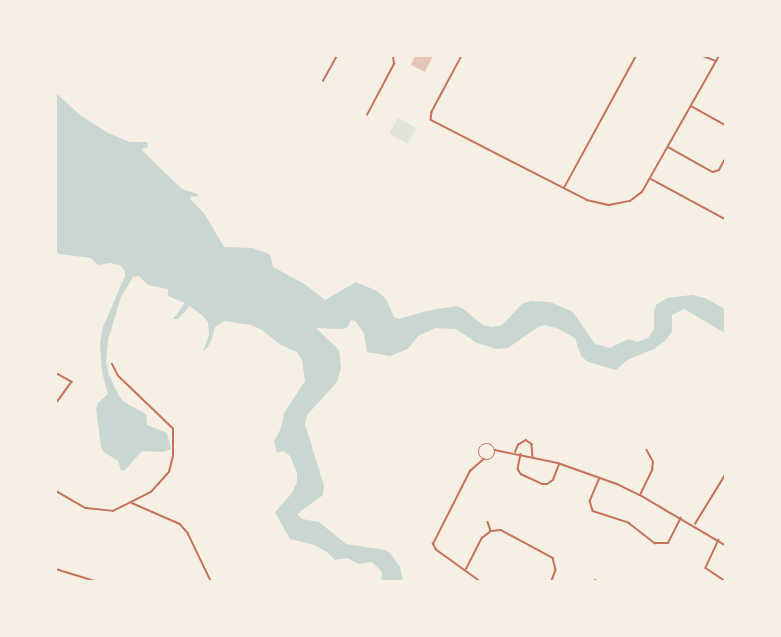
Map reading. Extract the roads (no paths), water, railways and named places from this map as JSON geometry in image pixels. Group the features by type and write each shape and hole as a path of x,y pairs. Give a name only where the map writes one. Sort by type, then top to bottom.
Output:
{"street":[{"path":"323,81 337,56"},
{"path":"367,114 394,64 393,56"},
{"path":"462,56 432,112 431,120 435,124 496,151 564,188 598,204 615,204 635,198 651,178 719,56"},
{"path":"564,188 636,56"},
{"path":"703,56 716,61"},
{"path":"691,106 725,125"},
{"path":"668,147 713,172 719,170 725,159"},
{"path":"651,178 725,219"},
{"path":"56,491 75,503 97,511 113,511 132,503 155,489 169,472 174,434 170,424 118,376 112,364"},
{"path":"56,373 72,382 56,404"},
{"path":"515,452 518,445 526,440 532,444 533,457"},
{"path":"484,459 480,452 483,445 490,444 495,450 515,452 559,464 600,478 640,495 694,525 725,545"},
{"path":"479,581 466,569 436,550 433,544 470,471 484,459 493,457 495,450"},
{"path":"640,495 652,470 653,462 647,450"},
{"path":"521,454 518,469 521,474 542,484 547,484 553,480 559,464"},
{"path":"694,525 724,476"},
{"path":"600,478 590,501 593,511 629,523 655,543 668,543 681,518"},
{"path":"132,503 180,524 188,533 211,581"},
{"path":"488,522 491,531"},
{"path":"466,569 482,538 491,531 501,530 549,554 556,564 552,581"},
{"path":"719,540 706,568 725,581"},
{"path":"56,569 95,581"},
{"path":"82,581 83,577"}]}
